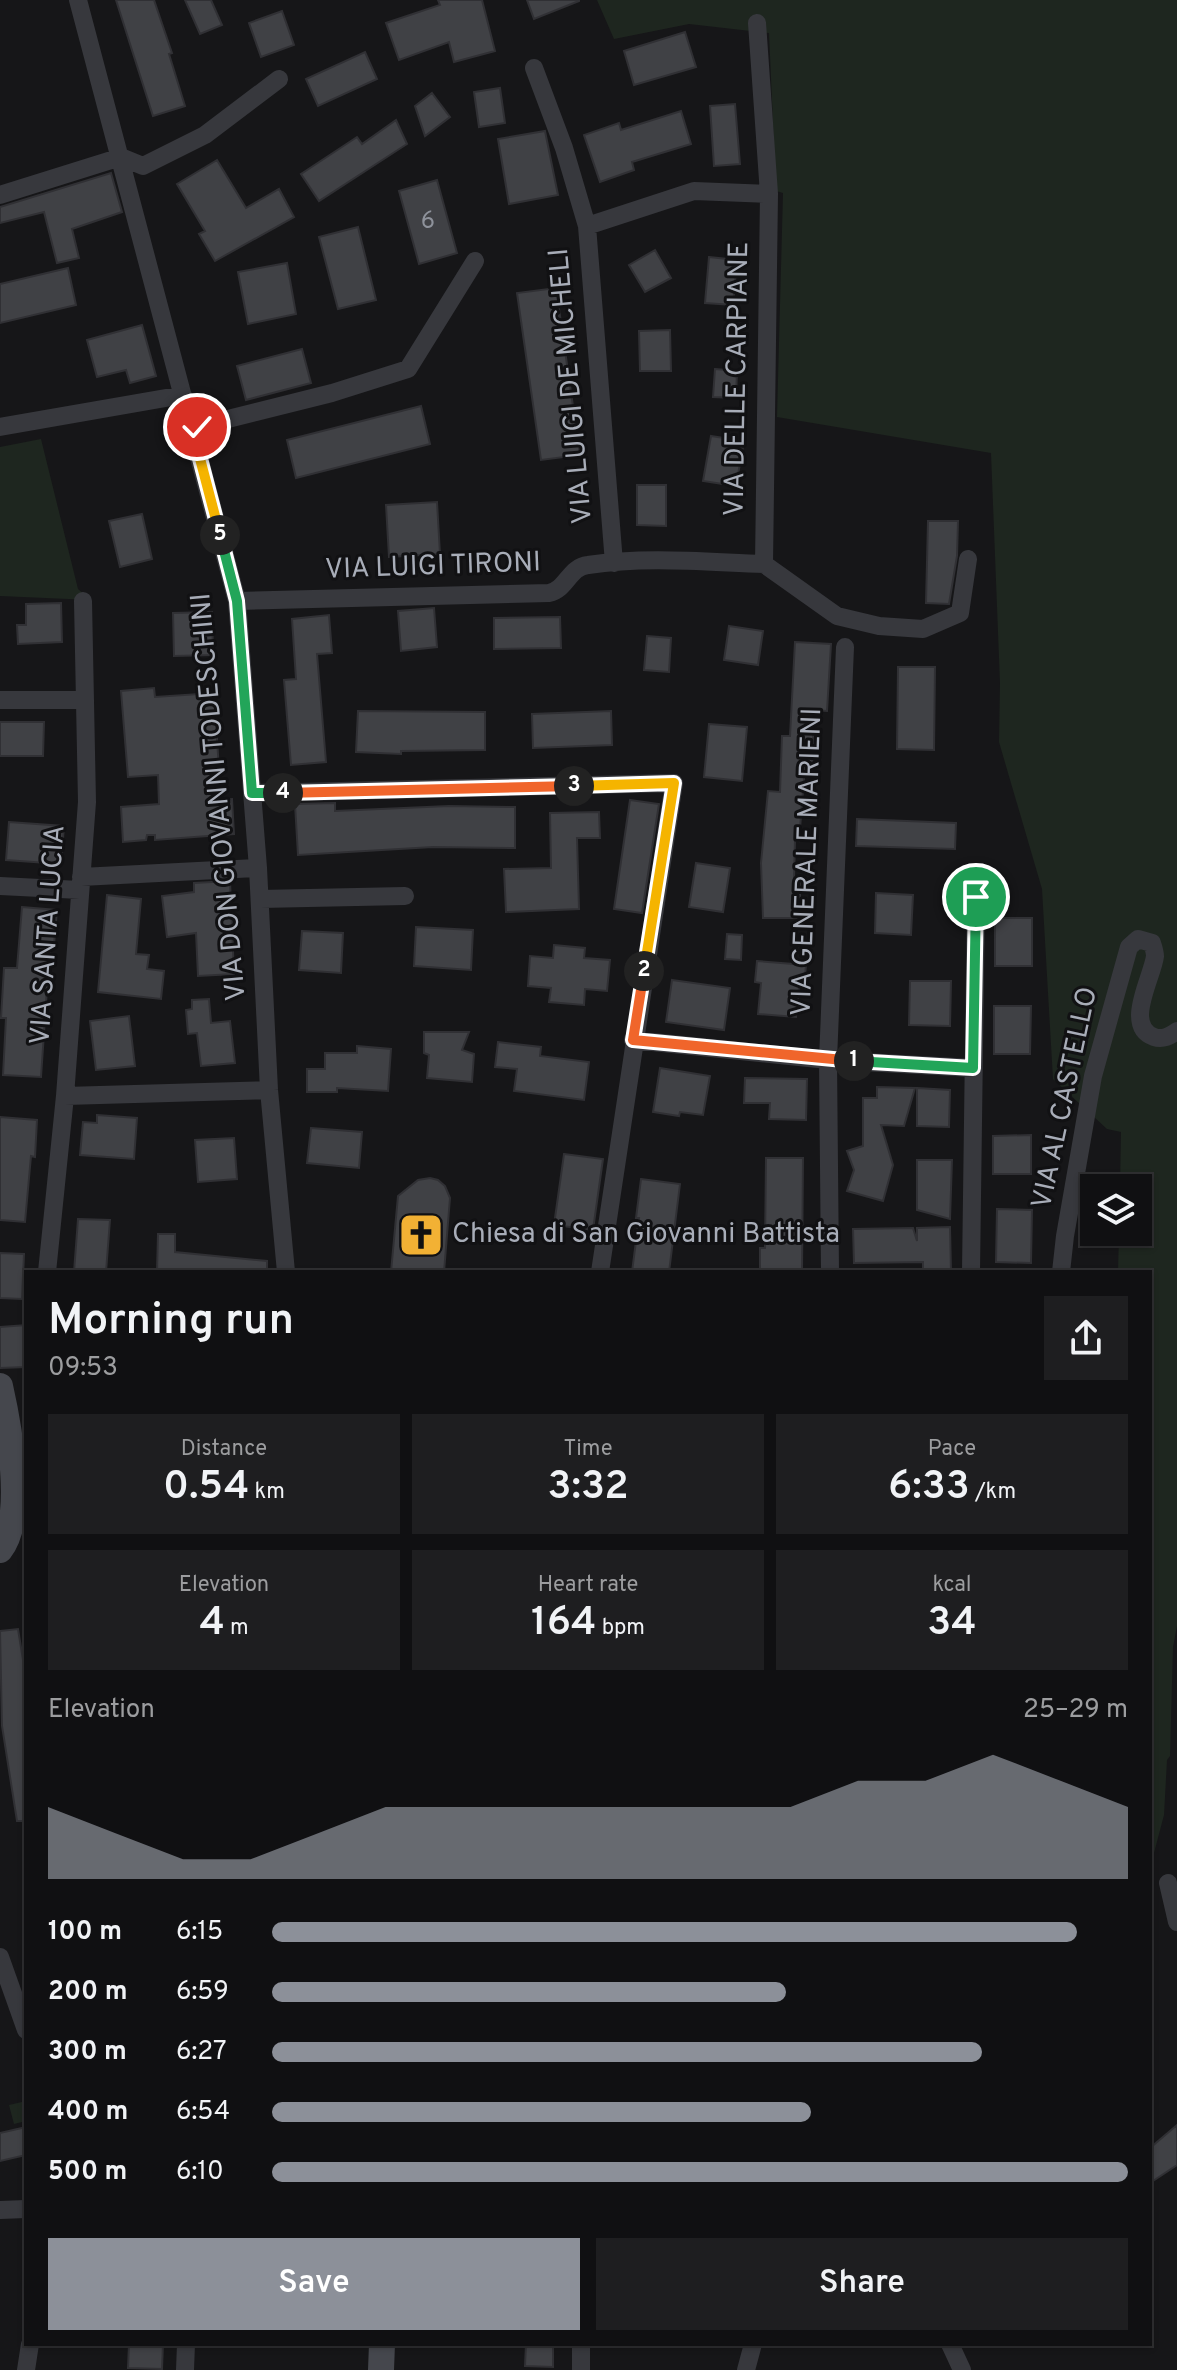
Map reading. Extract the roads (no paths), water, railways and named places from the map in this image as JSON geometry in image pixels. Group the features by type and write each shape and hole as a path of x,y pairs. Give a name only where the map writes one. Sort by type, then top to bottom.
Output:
{"street":[{"name":"VIA DON GIOVANNI TODESCHINI","path":"78,0 237,601 258,868 269,1090 286,1270"},
{"path":"757,23 769,194"},
{"path":"534,68 564,148 587,226"},
{"path":"0,195 121,157 143,166 205,135 279,79"},
{"name":"VIA LUIGI DE MICHELI","path":"614,563 587,226 694,191 769,194"},
{"name":"VIA DELLE CARPIANE","path":"764,564 769,194"},
{"path":"192,428 332,393 408,369 475,261"},
{"path":"0,427 183,395"},
{"path":"764,564 837,616 879,626 923,629 960,613 968,559"},
{"name":"VIA LUIGI TIRONI","path":"237,601 549,593 556,591 580,567 650,561 764,564"},
{"name":"VIA SANTA LUCIA","path":"47,1270 65,1096 87,802 83,601"},
{"name":"VIA GENERALE MARIENI","path":"830,1270 828,1060 845,647"},
{"path":"0,700 85,700"},
{"path":"252,793 674,783 600,1270"},
{"path":"0,886 80,884 258,868"},
{"path":"260,899 405,896"},
{"path":"971,1270 976,897"},
{"name":"VIA AL CASTELLO","path":"1061,1270 1093,1076 1129,947 1138,939 1152,943 1155,954 1139,1011 1142,1026 1150,1036 1163,1038 1177,1031"},
{"path":"633,1040 828,1060 973,1068"},
{"path":"65,1096 269,1090"},
{"path":"0,1550 11,1532 14,1490 0,1386 24,1383"},
{"path":"1168,1883 1177,1922"},
{"path":"0,1957 24,2024"},
{"path":"0,2210 24,2209"},
{"path":"26,2370 30,2346"},
{"path":"185,2370 186,2346"},
{"path":"381,2370 382,2346"},
{"path":"581,2346 581,2370"},
{"path":"746,2370 752,2346"},
{"path":"951,2346 962,2370"}],"place":[{"name":"Chiesa di San Giovanni Battista","path":"421,1235"}]}
